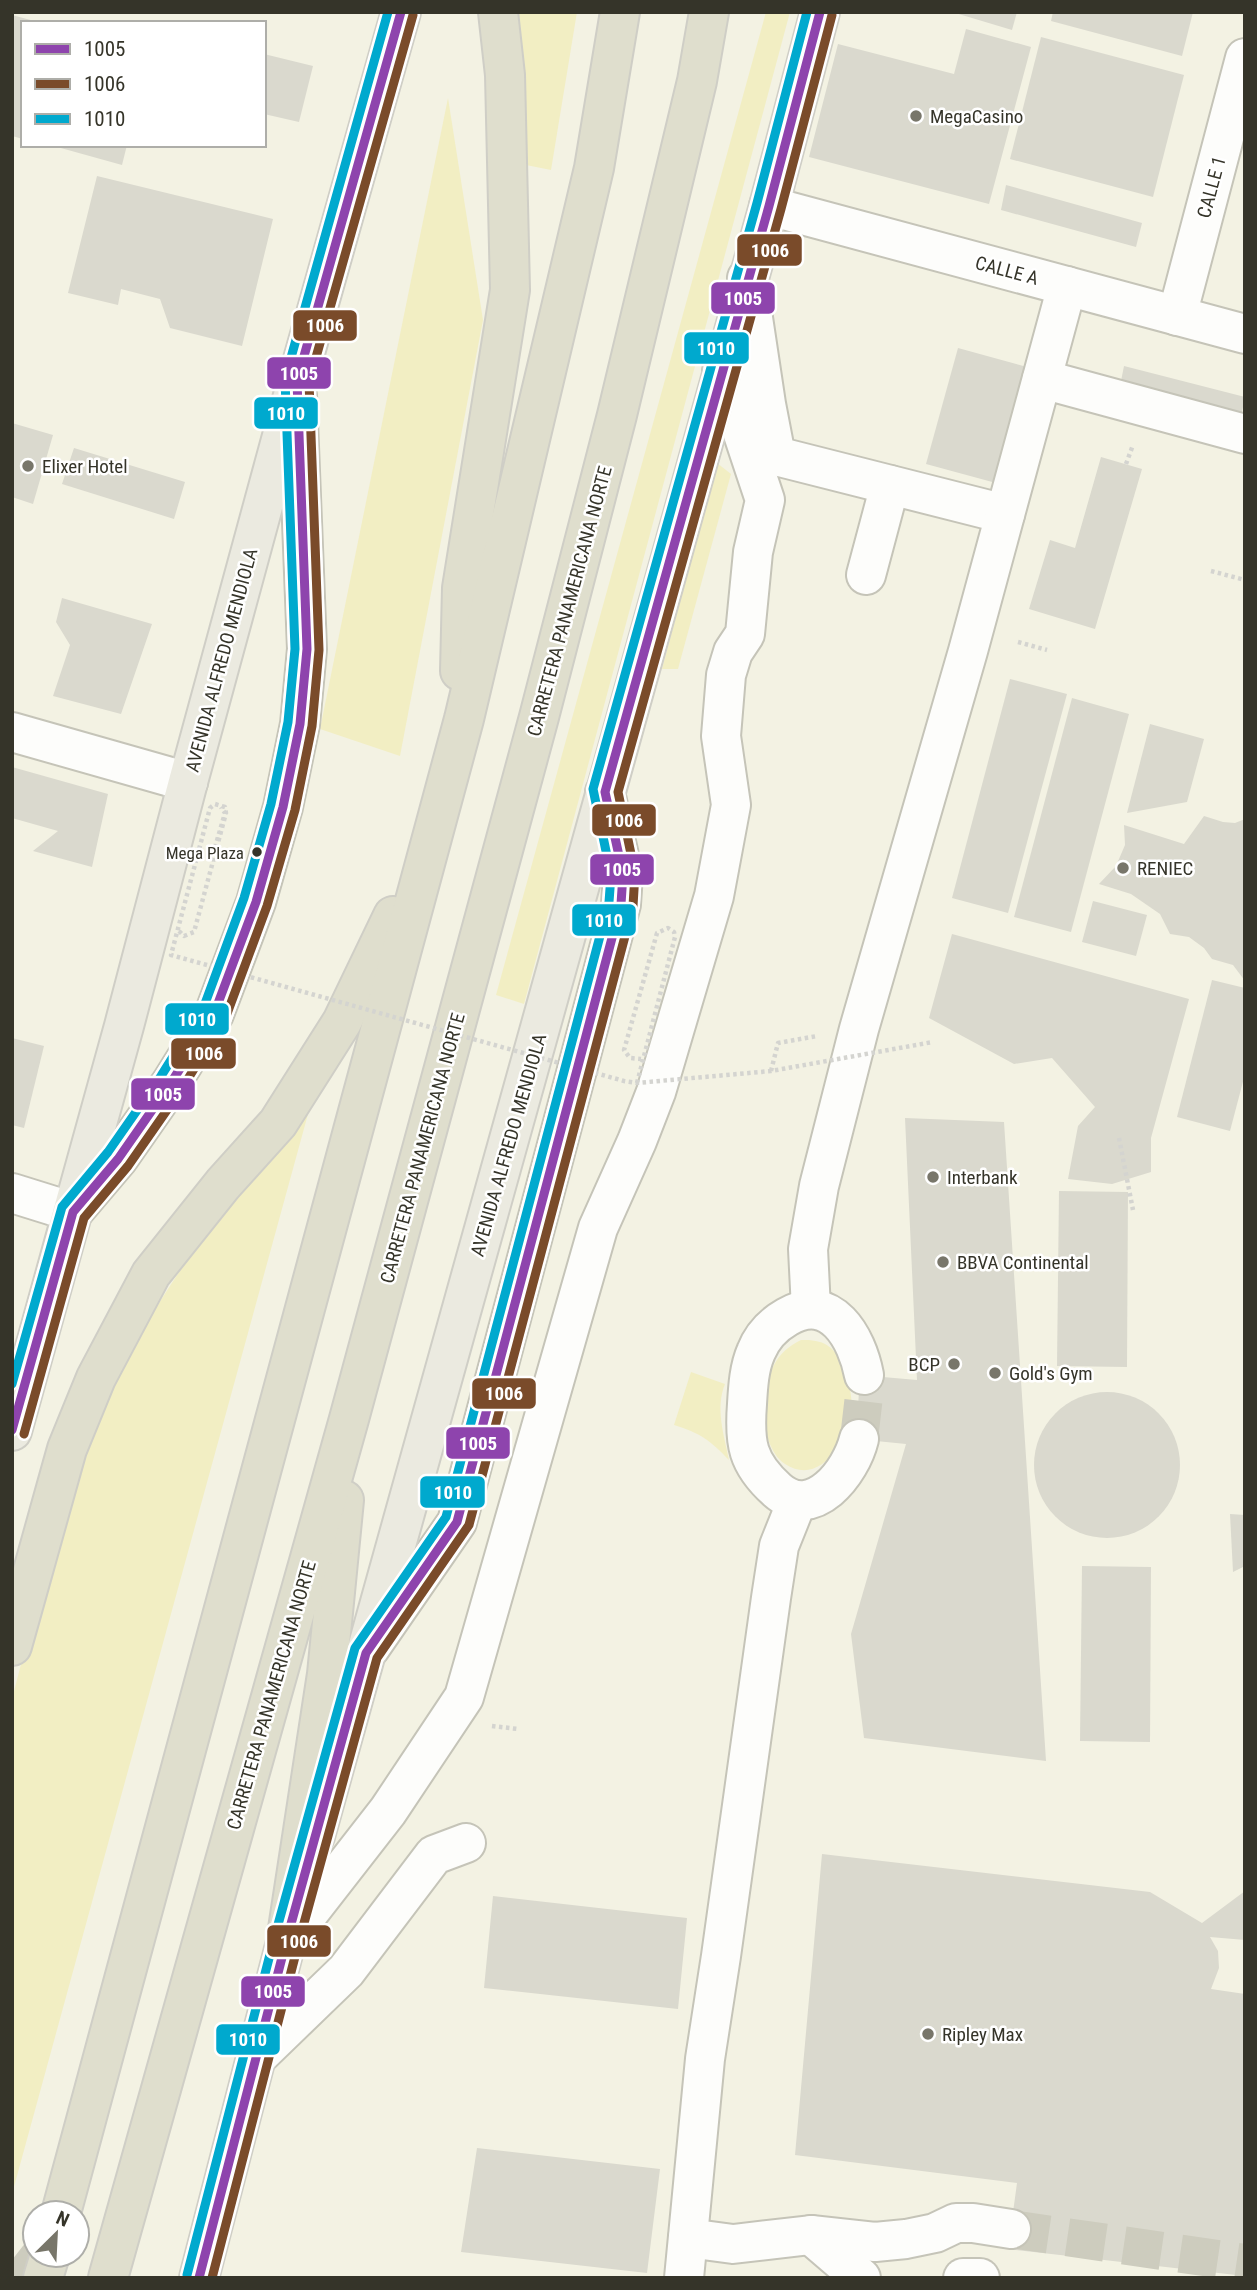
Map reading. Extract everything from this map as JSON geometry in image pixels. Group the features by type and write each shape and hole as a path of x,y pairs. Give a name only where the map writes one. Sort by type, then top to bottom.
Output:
{"highway":[{"path":"464,719 460,657 462,588 510,290 506,75 498,12"},
{"path":"65,2199 464,719 594,168 620,12"},
{"name":"CARRETERA PANAMERICANA NORTE","path":"108,2278 349,1419 539,717 617,415 697,81 709,12"},
{"path":"697,81 722,12"},
{"path":"12,1646 67,1449 96,1378 151,1274 223,1184 278,1123 342,1022 434,833"},
{"path":"286,1942 327,1674 349,1419"}],"main road":[{"name":"AVENIDA ALFREDO MENDIOLA","path":"12,1431 297,381 401,12"},
{"name":"AVENIDA ALFREDO MENDIOLA","path":"199,2278 286,1942 769,206 820,12"}],"street":[{"name":"CALLE 1","path":"1177,316 1245,58"},
{"name":"CALLE A","path":"769,206 1245,334"},
{"path":"747,278 776,456 1005,514"},
{"path":"811,1309 808,1249 819,1186 859,1029 968,651 1068,286"},
{"path":"286,1942 388,1811 464,1697 598,1228 656,1092 714,896 732,805 721,736 726,675 733,652 758,620 752,552 765,500 722,371"},
{"path":"1042,379 1245,434"},
{"path":"12,1193 73,1212 118,1159 171,1083 214,1014 256,902 283,807 300,724 307,649 297,381"},
{"path":"866,575 890,485"},
{"path":"12,732 188,782"},
{"path":"366,1653 457,1522 621,904 622,874 605,792"},
{"path":"859,1439 850,1465 842,1476 820,1495 797,1501 787,1498 761,1475 745,1438 746,1412 752,1364 762,1342 775,1325 803,1309 826,1312 839,1322 856,1347 864,1376"},
{"path":"684,2278 705,2059 772,1589 779,1546 797,1501"},
{"path":"256,2058 346,1971 435,1855 466,1843"},
{"path":"688,2238 733,2244 811,2235 875,2242 935,2233 956,2223 1011,2229"},
{"path":"811,2235 861,2278"},
{"path":"963,2278 979,2278"}],"path":[{"path":"1126,464 1134,443"},
{"path":"1211,571 1245,580"},
{"path":"1017,642 1047,650"},
{"path":"179,931 184,936 194,932 226,813 225,807 215,804 210,808 171,955 637,1083 771,1070 933,1042"},
{"path":"637,1083 675,937 674,932 668,928 657,933 624,1050 630,1058 641,1059"},
{"path":"771,1070 775,1055"},
{"path":"1119,1138 1133,1210"}],"shaded area":[{"path":"518,12 577,12 551,170 526,165"},
{"path":"766,12 790,12 524,1004 496,995"},
{"path":"448,98 483,320 400,756 320,729"},
{"path":"717,463 731,474 678,669 662,669"},
{"path":"308,1114 12,2194 12,1699 41,1589 85,1449 110,1390 140,1334 205,1235"},
{"path":"801,1340 817,1341 833,1350 844,1370 851,1400 848,1423 838,1447 830,1457 810,1470 798,1470 776,1456 766,1431 764,1417 766,1388 774,1365 785,1350"},
{"path":"691,1372 725,1384 721,1412 729,1460 704,1438 674,1425"}],"building":[{"path":"952,12 1017,12 1012,30"},
{"path":"1053,12 1193,12 1182,56 1051,21"},
{"path":"12,15 34,21 21,21 21,138 12,136"},
{"name":"MegaCasino","path":"966,29 1031,47 989,204 809,157 838,44 954,74"},
{"path":"1041,37 1184,75 1153,197 1010,159"},
{"path":"266,54 313,66 299,122 266,114"},
{"path":"57,147 126,147 122,165"},
{"path":"97,176 273,219 242,346 170,328 160,299 121,289 118,305 68,293"},
{"path":"1006,185 1142,223 1136,247 1001,210"},
{"path":"958,348 1038,370 1007,486 926,464"},
{"path":"1124,366 1245,397 1242,412 1121,381"},
{"name":"Elixer Hotel","path":"12,423 53,435 33,504 12,497"},
{"path":"74,448 185,482 174,519 62,484"},
{"path":"1101,457 1142,469 1095,629 1029,609 1050,540 1075,548"},
{"path":"62,598 152,624 121,714 53,696 70,645 56,622"},
{"path":"1010,679 1067,694 1008,913 952,898"},
{"path":"1072,698 1129,714 1071,932 1014,917"},
{"path":"1150,724 1204,739 1187,802 1127,813"},
{"path":"12,767 108,794 92,867 33,851 58,831 12,818"},
{"path":"1204,816 1235,823 1245,819 1245,981 1233,965 1212,959 1204,948 1189,937 1170,934 1160,914 1131,894 1099,884 1116,866 1125,845 1124,825 1184,844"},
{"path":"1093,901 1147,915 1136,956 1082,942"},
{"path":"952,934 1189,999 1151,1138 1151,1172 1112,1184 1068,1179 1078,1126 1095,1107 1052,1058 1014,1064 929,1018"},
{"path":"1212,980 1245,988 1245,1074 1230,1131 1177,1117"},
{"path":"12,1038 44,1046 24,1128 12,1125"},
{"path":"905,1118 1004,1122 1046,1761 864,1738 851,1634 906,1444 856,1439 860,1375 917,1380"},
{"path":"1059,1191 1128,1192 1127,1367 1057,1366"},
{"path":"1107,1392 1135,1398 1159,1413 1174,1437 1180,1465 1174,1493 1159,1517 1135,1532 1107,1538 1079,1532 1055,1517 1040,1493 1034,1465 1040,1437 1055,1413 1079,1398"},
{"path":"1230,1514 1245,1515 1245,1566 1233,1572"},
{"path":"1082,1566 1151,1567 1150,1742 1080,1741"},
{"path":"822,1854 1150,1892 1202,1923 1245,1891 1245,1940 1210,1937 1218,1951 1219,1968 1211,1989 1245,1994 1245,2276 1008,2249 1017,2183 795,2155"},
{"path":"493,1896 687,1918 678,2009 484,1988"},
{"path":"477,2148 660,2169 647,2273 461,2252"}],"tunnel":[{"path":"859,1439 864,1375"},
{"path":"1011,2229 1245,2263"},
{"path":"12,2260 35,2278"}],"transit line":[{"name":"1010","path":"12,1384 62,1207 108,1152 203,1009 244,898 271,804 288,722 295,649 285,379 388,12"},
{"name":"1005","path":"12,1430 73,1212 118,1159 171,1083 214,1014 256,902 283,807 300,724 307,649 297,381 401,12"},
{"name":"1010","path":"187,2275 274,1939 355,1648 446,1517 609,902 611,875 593,789 757,203 807,12"},
{"name":"1005","path":"199,2278 286,1942 366,1653 457,1522 621,904 623,874 605,792 769,206 820,12"},
{"name":"1006","path":"24,1434 84,1218 128,1166 181,1090 225,1019 267,906 295,810 312,726 319,650 309,382 413,15"},
{"name":"1006","path":"212,2278 298,1945 377,1658 469,1525 633,906 635,873 618,792 781,209 832,15"}],"place":[{"name":"MegaCasino","path":"916,116"},
{"name":"Elixer Hotel","path":"28,466"},
{"name":"Mega Plaza","path":"257,852"},
{"name":"RENIEC","path":"1123,868"},
{"name":"Interbank","path":"933,1177"},
{"name":"BBVA Continental","path":"943,1262"},
{"name":"BCP","path":"954,1364"},
{"name":"Gold's Gym","path":"995,1373"},
{"name":"Ripley Max","path":"928,2034"}]}
